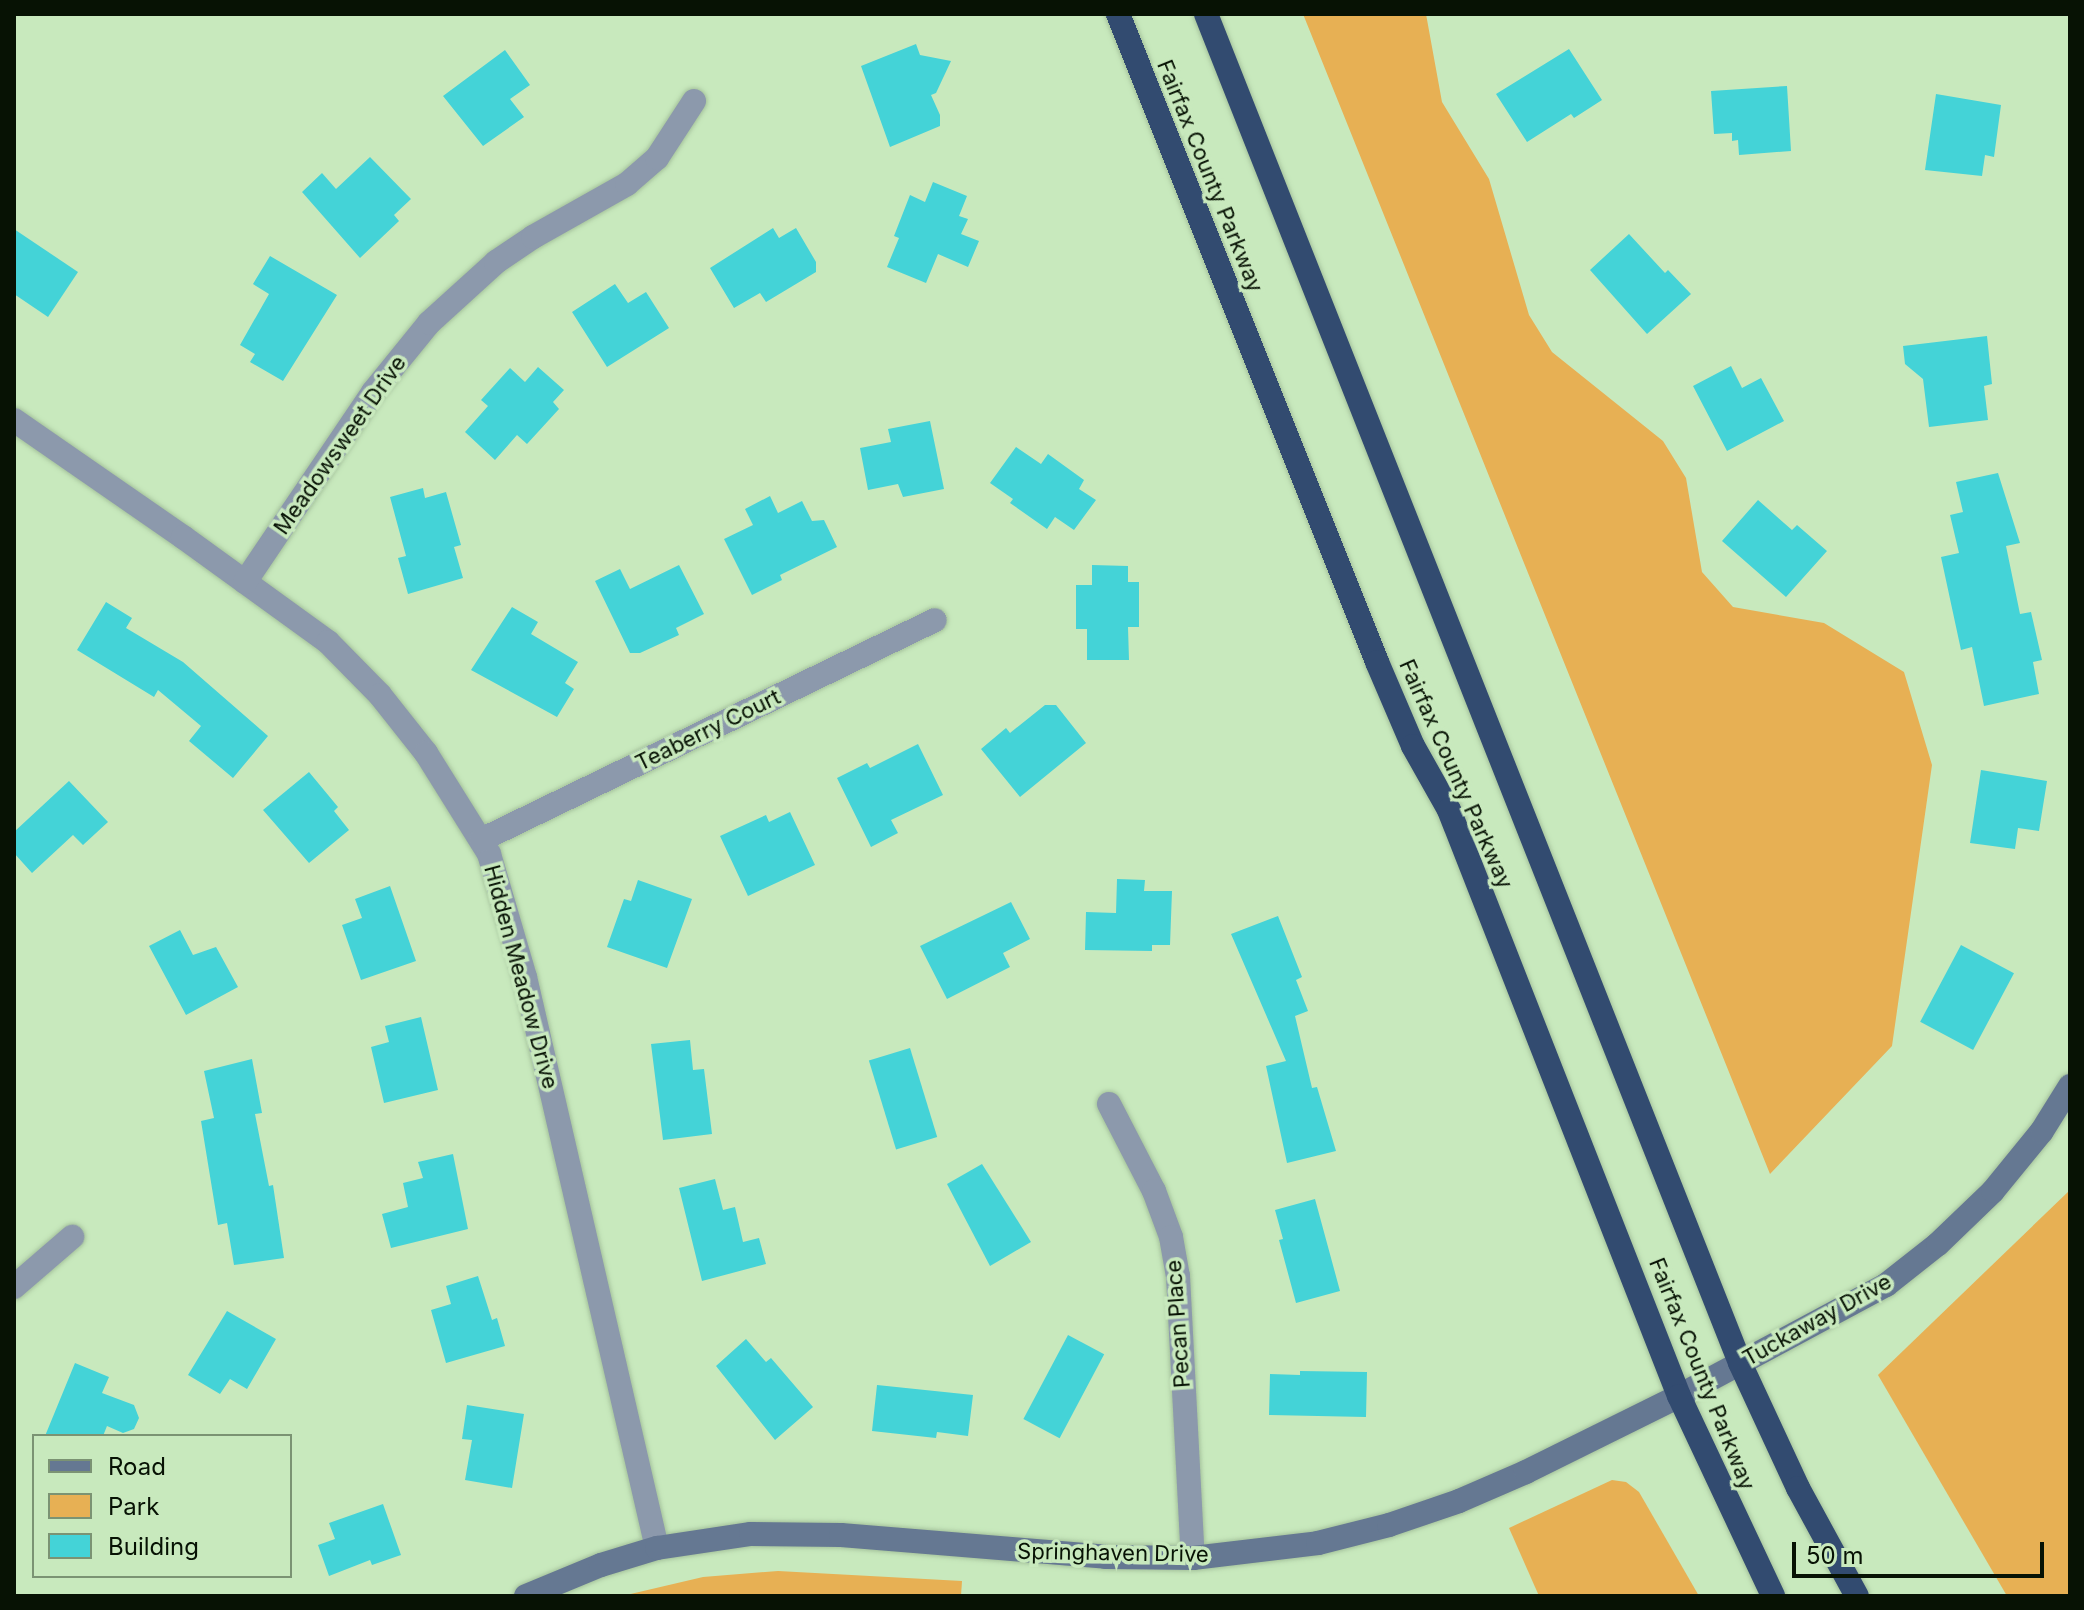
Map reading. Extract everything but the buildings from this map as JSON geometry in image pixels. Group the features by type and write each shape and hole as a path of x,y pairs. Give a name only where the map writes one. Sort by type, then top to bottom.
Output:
{"highway":[{"name":"Fairfax County Parkway","path":"1118,14 1377,662 1413,746 1449,810 1679,1396 1773,1596"},
{"name":"Fairfax County Parkway","path":"1206,14 1740,1363 1798,1488 1857,1596"}],"street":[{"name":"Meadowsweet Drive","path":"245,582 373,392 429,323 496,262 533,237 627,184 657,158 694,101"},
{"name":"Hidden Meadow Drive","path":"14,420 328,642 380,695 426,753 489,854 525,977 657,1548"},
{"name":"Teaberry Court","path":"481,840 935,620"},
{"name":"Tuckaway Drive","path":"1679,1396 1848,1308 1938,1244 1993,1191 2042,1131 2070,1086"},
{"name":"Pecan Place","path":"1109,1104 1154,1191 1178,1276 1193,1558"},
{"path":"14,1287 72,1237"},
{"name":"Springhaven Drive","path":"526,1596 601,1565 657,1548 751,1534 841,1535 1039,1553 1193,1558 1318,1543 1389,1525 1459,1501 1526,1472 1679,1396"}],"green space":[{"path":"1303,14 1426,14 1442,102 1489,179 1529,315 1552,352 1663,441 1686,478 1702,572 1733,607 1824,623 1904,672 1932,765 1892,1046 1770,1174"},
{"path":"2070,1190 2070,1596 2007,1596 1878,1375"},
{"path":"1612,1480 1626,1482 1639,1492 1699,1596 1539,1596 1509,1528"},
{"path":"778,1571 962,1581 961,1596 622,1596 703,1577"}]}
